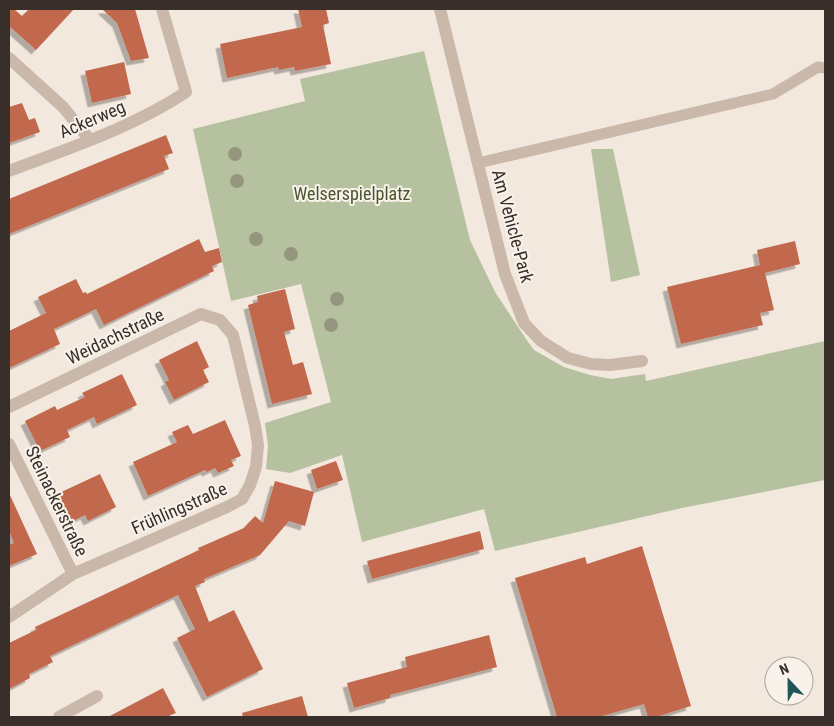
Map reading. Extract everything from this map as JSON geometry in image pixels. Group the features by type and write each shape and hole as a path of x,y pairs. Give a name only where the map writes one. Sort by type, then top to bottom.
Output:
{"street":[{"name":"Ackerweg","path":"9,171 90,140 166,106 186,92 162,9"},
{"name":"Am Vehicle-Park","path":"440,9 505,274 524,322 541,342 568,358 591,364 610,365 642,361"},
{"path":"9,58 63,107 90,140"},
{"name":"Weidachstraße","path":"9,407 201,314 220,320 233,335"},
{"name":"Frühlingstraße","path":"9,617 73,574 227,508 242,499 250,485 256,467 258,445 233,335"},
{"name":"Steinackerstraße","path":"9,444 73,574"},
{"path":"59,717 97,696"}],"lane":[{"path":"478,163 774,94 818,67 825,68"}],"green space":[{"name":"Welserspielplatz","path":"424,51 470,240 495,292 534,350 564,367 590,375 611,379 645,374 646,381 825,341 825,480 682,508 495,551 484,509 362,542 342,455 290,473 266,469 268,446 265,423 331,402 301,284 231,301 193,129 305,101 300,79"},
{"path":"591,149 613,149 640,275 611,282"}],"building":[{"path":"9,9 14,9 22,16 29,9 74,9 36,50 9,26"},
{"path":"102,9 135,9 149,58 131,61 117,23"},
{"path":"298,9 326,9 329,23 323,25 331,64 295,71 294,67 279,70 278,67 227,78 220,44 302,27"},
{"path":"124,62 131,94 92,103 85,71"},
{"path":"22,103 29,120 35,118 40,132 9,143 9,107"},
{"path":"166,135 173,153 164,156 169,169 9,234 9,199"},
{"path":"199,239 205,252 219,248 222,262 212,266 214,271 104,325 96,309 54,329 60,344 9,368 9,331 46,313 38,297 76,279 83,293 86,292 87,294"},
{"path":"795,241 800,264 765,273 774,310 760,313 763,325 681,344 667,287 760,265 757,250"},
{"path":"285,289 295,329 284,332 293,365 303,362 312,394 272,404 248,305 258,302 257,296"},
{"path":"197,341 209,367 203,370 209,382 174,400 165,382 169,380 159,360"},
{"path":"122,374 137,405 97,424 94,417 67,430 70,437 40,451 25,421 55,406 57,410 85,397 82,393"},
{"path":"225,420 241,456 231,460 234,466 218,473 215,468 207,472 205,470 148,496 133,462 177,442 172,432 188,425 193,434"},
{"path":"336,461 343,480 317,489 311,470"},
{"path":"100,474 116,507 88,521 85,515 71,522 57,494"},
{"path":"275,481 314,492 305,526 289,521 260,555 204,579 205,582 195,586 209,622 234,610 263,669 207,697 177,638 195,629 178,595 50,656 53,662 29,674 30,678 9,689 9,643 36,630 35,627 199,550 198,548 244,528 255,516 263,523"},
{"path":"9,493 37,554 9,566 9,545 14,543 9,531"},
{"path":"480,531 484,549 372,579 367,561"},
{"path":"642,546 691,706 656,717 648,717 644,704 599,717 557,717 515,578 585,557 587,564"},
{"path":"489,635 497,667 390,695 390,698 354,708 347,683 407,667 405,657"},
{"path":"163,688 176,713 166,717 108,717"},
{"path":"302,696 308,717 243,717 242,713"}]}
